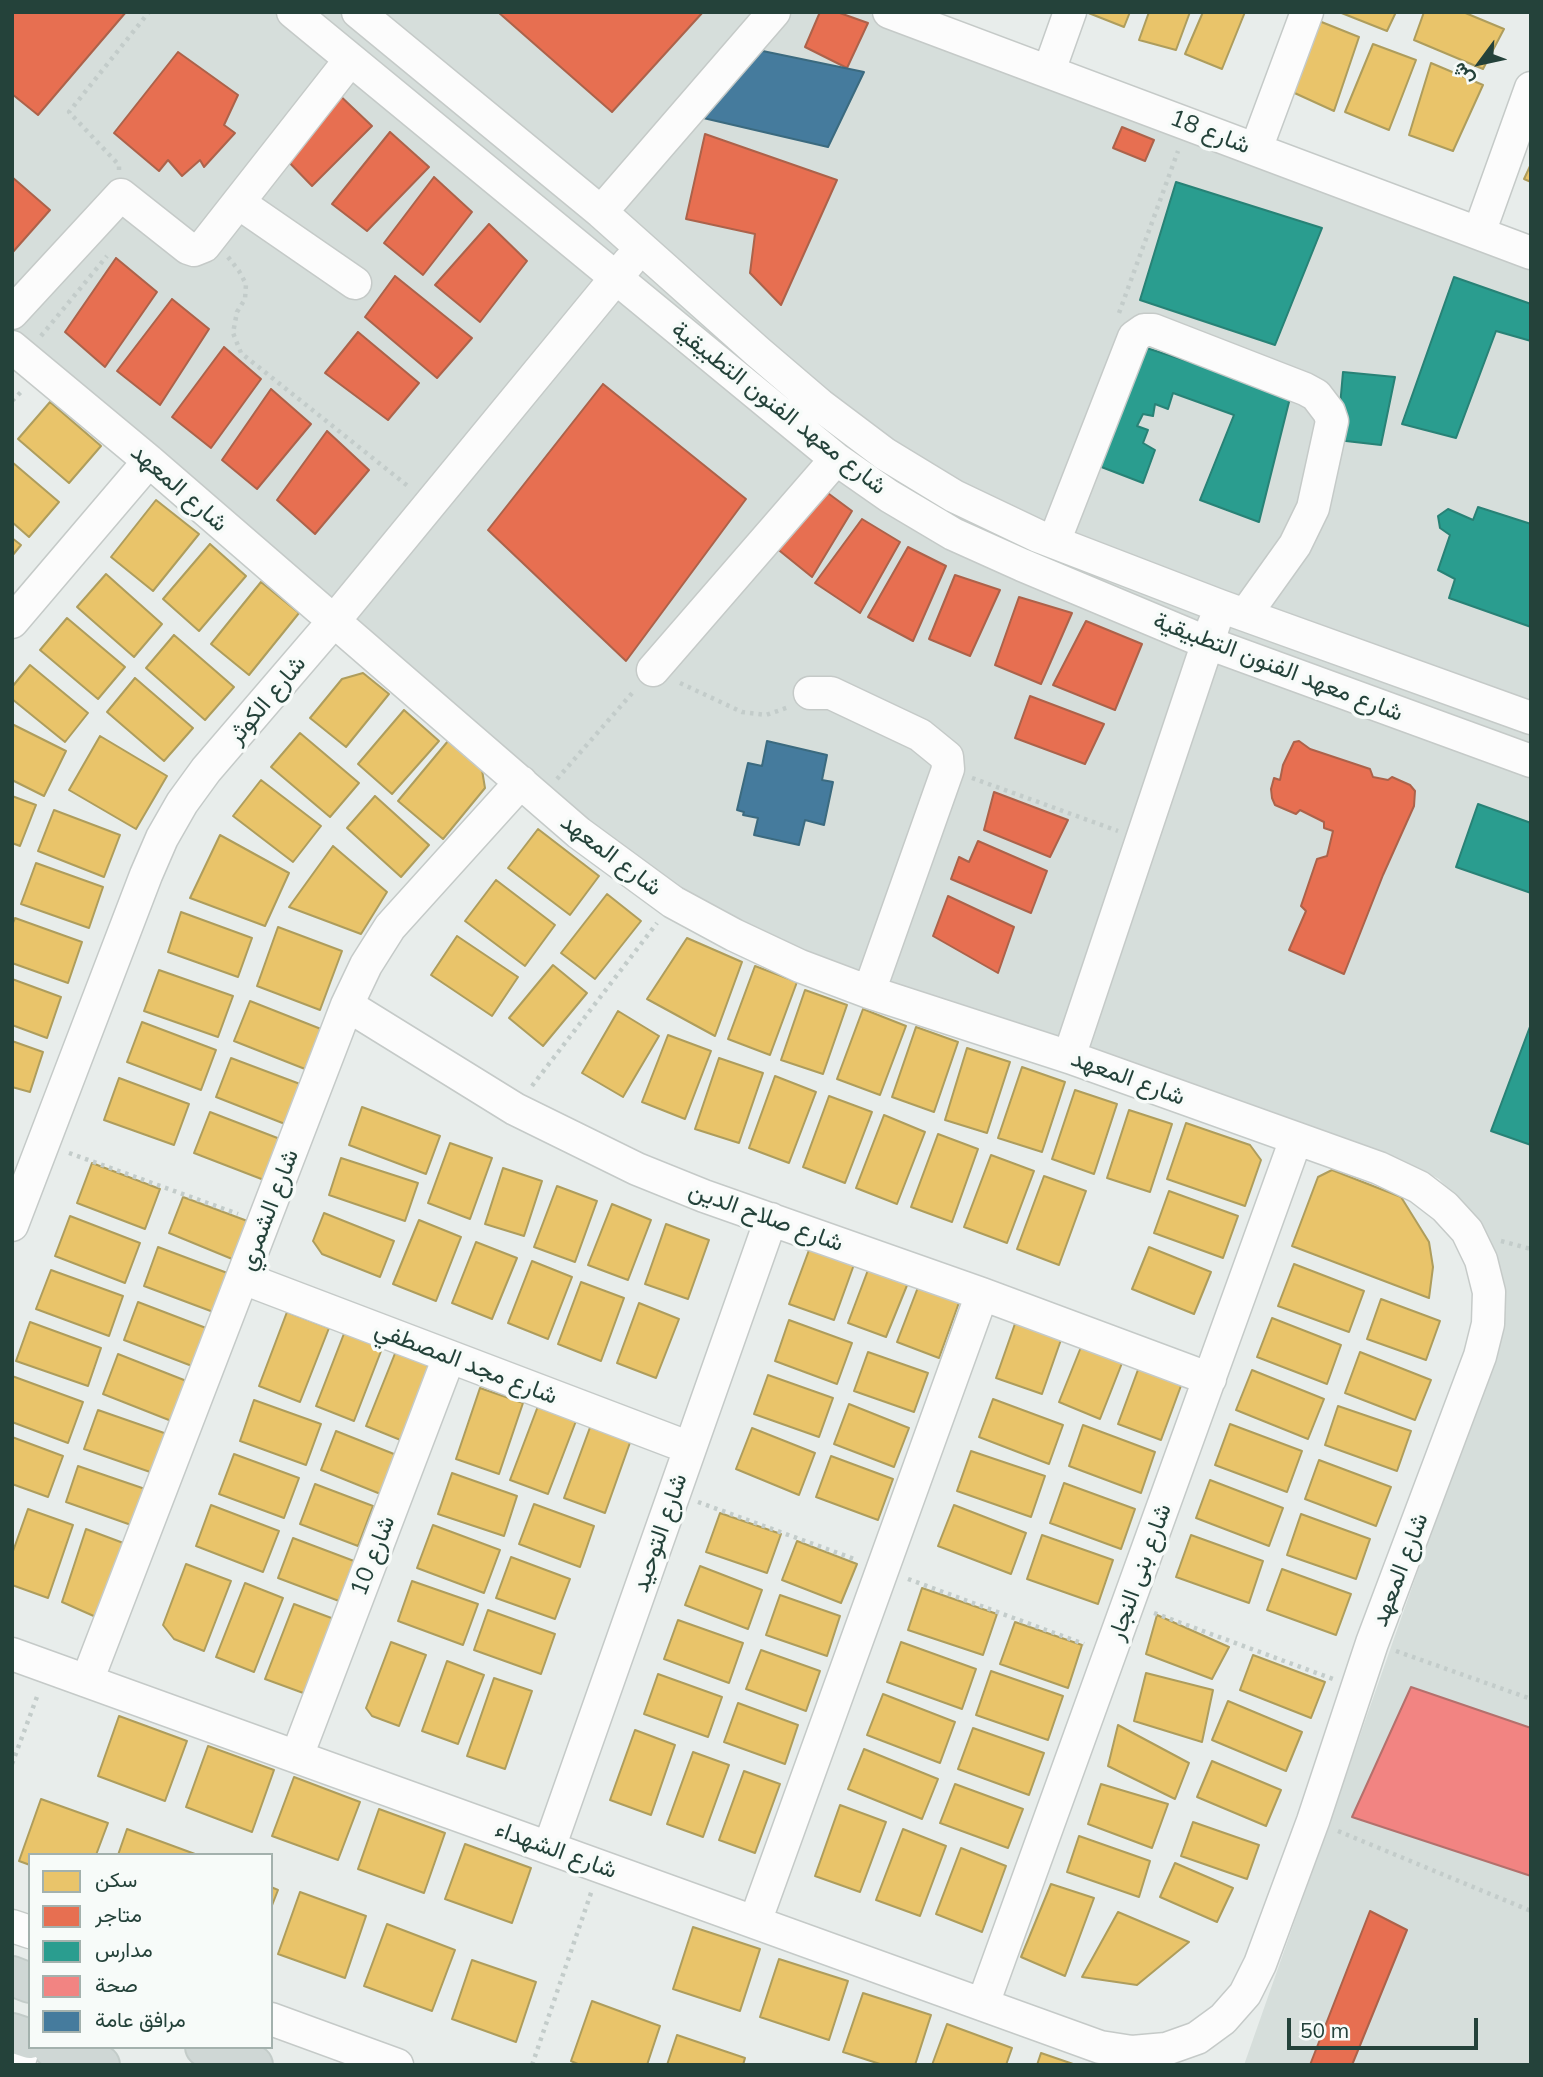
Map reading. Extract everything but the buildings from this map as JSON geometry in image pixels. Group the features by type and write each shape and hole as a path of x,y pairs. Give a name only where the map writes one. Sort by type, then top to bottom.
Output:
{"main road":[{"path":"42,2049 100,2065"},
{"path":"210,2049 253,2065"}],"street":[{"name":"شارع معهد الفنون التطبيقية","path":"358,12 601,212 820,405 885,454 954,496 1054,542 1531,718"},
{"path":"601,212 774,12"},
{"name":"شارع 18","path":"889,12 1531,253"},
{"path":"1049,71 1070,12"},
{"path":"1256,149 1307,12"},
{"name":"شارع معهد الفنون التطبيقية","path":"312,18 350,60 836,459 888,496 953,534 1208,643 1531,761"},
{"path":"12,313 121,195 188,248 200,249 240,203 350,60"},
{"path":"1479,233 1531,88"},
{"path":"240,203 355,283"},
{"name":"شارع الكوثر","path":"12,1225 162,838 182,803 206,770 431,505 642,247"},
{"path":"1054,542 1134,337 1144,330 1153,330 1306,389 1316,395 1329,412 1332,421 1313,508 1295,545 1233,610 1208,643 1069,1057"},
{"name":"شارع المعهد","path":"18,352 149,461 579,833 673,902 800,966 869,992 1069,1057 1379,1168 1419,1188 1445,1207 1467,1231 1481,1261 1489,1292 1488,1324 1480,1356 1372,1643 1260,1964 1245,1994 1223,2019 1197,2038 1166,2049 1132,2052 1100,2047"},
{"path":"653,670 836,459"},
{"path":"12,622 149,461"},
{"path":"799,700 831,693 919,736 947,757 948,769 869,992"},
{"name":"شارع الشمري","path":"87,1681 347,1005 366,965 390,927 530,791"},
{"name":"شارع صلاح الدين","path":"347,1005 515,1109 637,1169 704,1196 982,1294 1210,1379"},
{"name":"شارع بنى النجار","path":"983,2004 1296,1139"},
{"name":"شارع التوحيد","path":"549,1848 771,1219"},
{"name":"شارع مجد المصطفي","path":"243,1278 690,1448"},
{"path":"755,1922 982,1294"},
{"name":"شارع 10","path":"297,1756 449,1357"},
{"name":"شارع الشهداء","path":"12,1654 1100,2047"},
{"path":"273,2020 397,2065"}],"path":[{"path":"121,195 119,165 69,112 149,12"},
{"path":"209,240 225,254 246,284 245,299 237,312 233,333 241,353 431,505"},
{"path":"18,352 109,254"},
{"path":"530,791 653,670 742,712 766,715 799,700"},
{"path":"948,769 1142,839"},
{"path":"515,1109 673,902"},
{"path":"43,1143 264,1224"},
{"path":"1128,1604 1357,1688"},
{"path":"1372,1643 1531,1699"},
{"path":"12,1764 48,1667"},
{"path":"1312,1821 1531,1911"},
{"path":"532,2065 601,1866"}],"shaded area":[{"path":"12,12 865,12 1531,259 1531,2065 1244,2065 1505,1323 1503,1283 1476,1219 1439,1179 1400,1159 791,957 674,895 12,340"}]}
